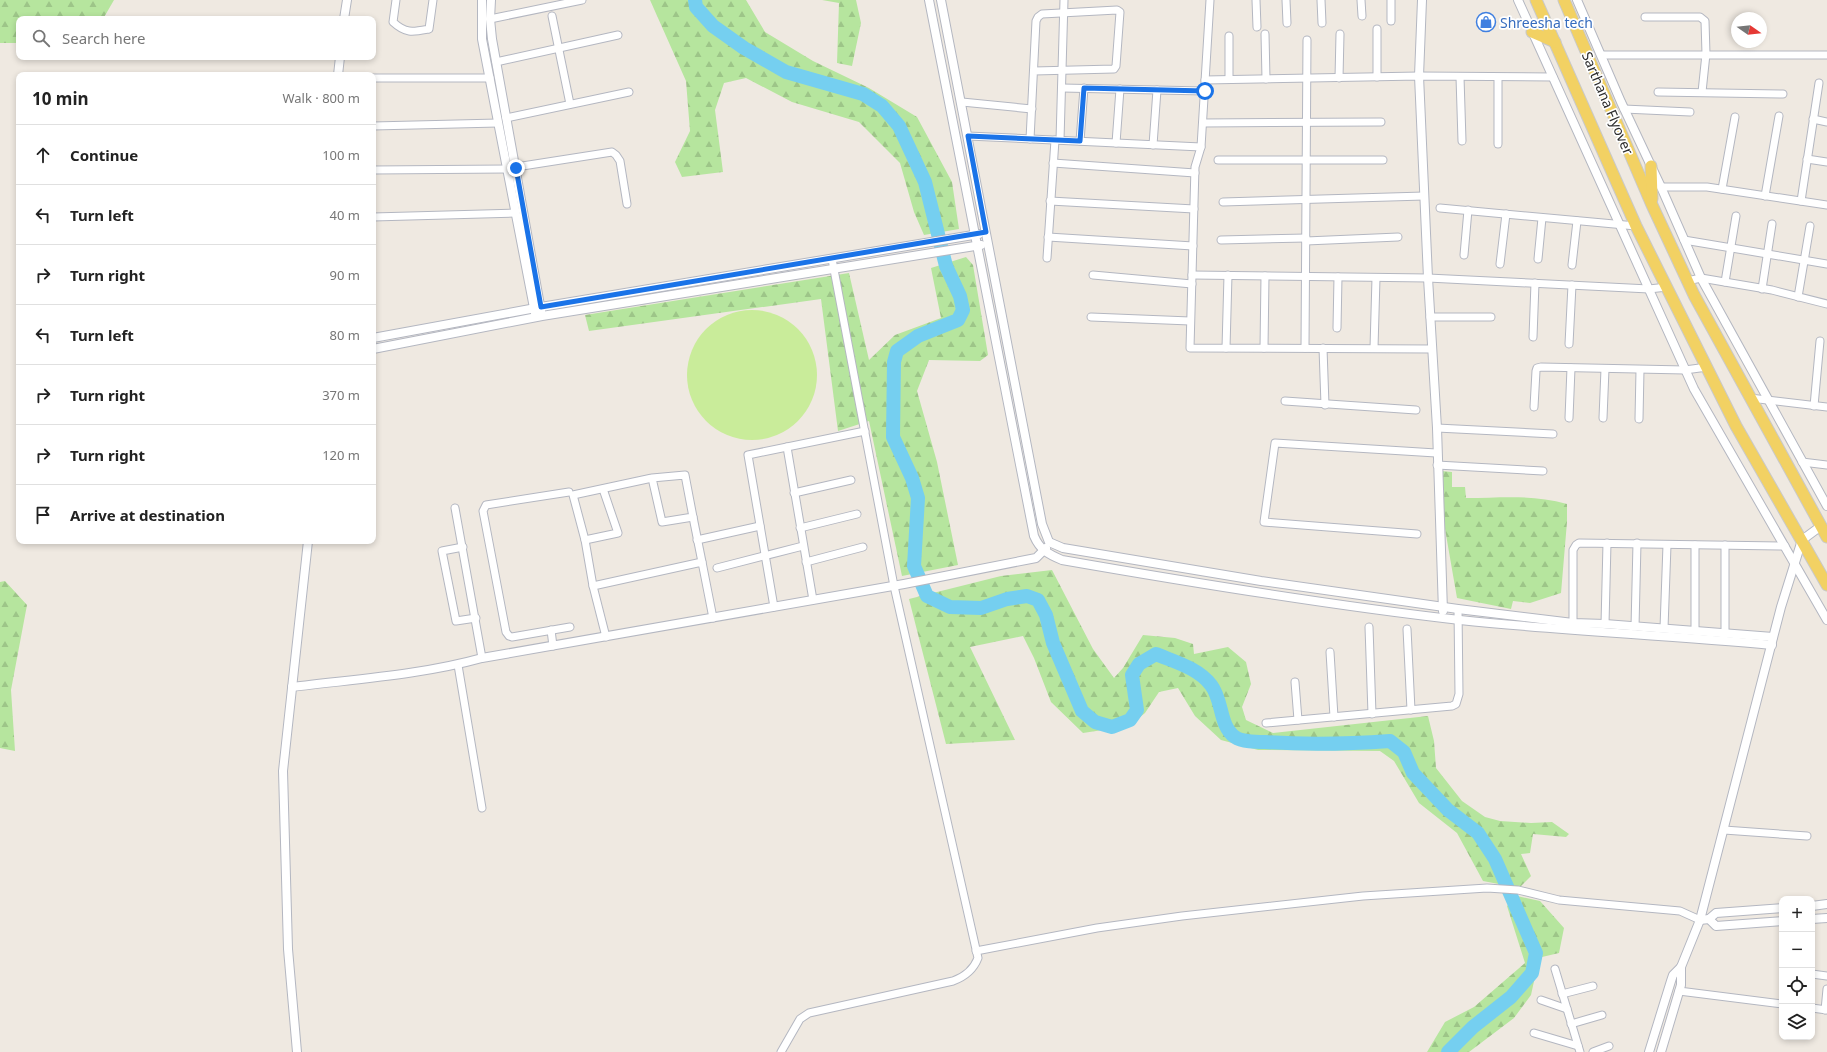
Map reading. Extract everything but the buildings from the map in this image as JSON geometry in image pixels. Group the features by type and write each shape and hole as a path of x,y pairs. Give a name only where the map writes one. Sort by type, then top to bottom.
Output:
{"main road":[{"path":"1536,0 1636,226 1736,426 1827,585"},
{"name":"Sarthana Flyover","path":"1566,5 1652,205 1687,281 1827,538"},
{"path":"1532,32 1555,42"},
{"path":"1651,166 1652,205"}],"street":[{"path":"344,16 347,0"},
{"path":"396,0 393,22 399,28 411,32 429,29 433,0"},
{"path":"482,0 482,27 498,123 539,317"},
{"path":"491,0 490,23 516,168 537,307"},
{"path":"482,27 490,23 582,0"},
{"path":"929,0 1034,536 1038,545 1044,551 1062,560 1243,590 1458,619 1578,631 1773,641"},
{"path":"941,0 962,102 1042,524 1049,542 1063,548 1261,581 1443,607 1573,623 1725,633 1773,641"},
{"path":"1047,258 1053,163 1058,140 1062,88 1064,0"},
{"path":"1210,0 1201,147 1195,173 1190,348 1432,349"},
{"path":"1256,0 1257,27"},
{"path":"1286,0 1287,23"},
{"path":"1321,0 1322,23"},
{"path":"1361,0 1362,16"},
{"path":"1391,0 1391,21"},
{"path":"1422,0 1419,76 1428,278 1437,428 1436,453 1444,617"},
{"path":"1518,0 1694,389 1827,620"},
{"path":"1577,0 1624,109 1661,187 1701,278 1827,506"},
{"path":"1030,139 1034,71 1038,18 1042,14 1117,10 1120,14 1115,68 1034,71"},
{"path":"552,16 570,104"},
{"path":"1645,17 1703,18 1705,21 1706,54 1702,92"},
{"path":"1377,28 1377,77"},
{"path":"1265,34 1266,79"},
{"path":"1339,78 1340,34"},
{"path":"496,62 618,35"},
{"path":"1229,79 1230,36"},
{"path":"1305,348 1307,40"},
{"path":"1601,55 1827,55"},
{"path":"338,72 340,60"},
{"path":"1205,80 1419,76 1498,78 1553,77"},
{"path":"1460,77 1462,141"},
{"path":"376,78 490,78"},
{"path":"1498,78 1498,144"},
{"path":"1801,201 1819,83"},
{"path":"1062,88 1205,91"},
{"path":"1080,141 1084,88"},
{"path":"1116,143 1120,89"},
{"path":"1154,145 1157,90"},
{"path":"506,118 629,92"},
{"path":"1658,92 1783,94"},
{"path":"962,102 1032,109"},
{"path":"1624,109 1690,112"},
{"path":"1764,196 1779,116"},
{"path":"1722,189 1736,117"},
{"path":"1813,119 1827,122"},
{"path":"1202,123 1381,122"},
{"path":"376,126 498,123"},
{"path":"968,136 1201,147"},
{"path":"516,168 612,152 620,161 627,204"},
{"path":"1807,159 1827,162"},
{"path":"1218,160 1383,160"},
{"path":"1053,163 1195,173"},
{"path":"376,170 507,170"},
{"path":"1661,187 1722,189 1827,205"},
{"path":"1223,202 1424,196"},
{"path":"1050,200 1194,209"},
{"path":"1440,208 1620,226 1636,226"},
{"path":"1464,255 1468,210"},
{"path":"376,217 516,212"},
{"path":"1500,264 1506,214"},
{"path":"1725,282 1736,216"},
{"path":"1538,259 1542,218"},
{"path":"1572,265 1577,221"},
{"path":"1762,289 1772,224"},
{"path":"1798,297 1810,226"},
{"path":"376,337 537,307 916,245 986,232"},
{"path":"1048,237 1193,246"},
{"path":"1221,240 1306,240 1398,237"},
{"path":"1684,240 1730,249 1767,253 1827,264"},
{"path":"376,349 539,317 834,268 959,249 988,243"},
{"path":"781,1052 800,1019 808,1013 953,981 966,976 978,958 894,586 832,259"},
{"path":"1093,275 1192,284"},
{"path":"1192,275 1428,278 1649,289 1667,287"},
{"path":"1226,348 1228,275"},
{"path":"1264,348 1265,276"},
{"path":"1337,328 1338,277"},
{"path":"1374,348 1376,278"},
{"path":"1687,281 1701,278 1762,289 1827,304"},
{"path":"1533,337 1535,284"},
{"path":"1569,344 1572,285"},
{"path":"1091,317 1190,321"},
{"path":"1430,317 1491,318"},
{"path":"1814,406 1820,341"},
{"path":"1323,348 1325,405"},
{"path":"1534,407 1537,368 1685,370 1707,367"},
{"path":"1569,418 1571,368"},
{"path":"1603,418 1605,369"},
{"path":"1639,419 1640,370"},
{"path":"1750,398 1827,407"},
{"path":"1285,402 1416,410"},
{"path":"1437,428 1553,434"},
{"path":"774,607 748,455 865,431"},
{"path":"1417,534 1264,522 1275,443 1436,453"},
{"path":"787,447 813,600"},
{"path":"1802,462 1827,465"},
{"path":"1437,464 1543,471"},
{"path":"606,637 593,586 585,540 572,495 652,478 685,474 713,618"},
{"path":"652,478 662,522 693,517"},
{"path":"794,493 851,480"},
{"path":"585,540 618,533 603,488"},
{"path":"569,492 486,505 484,508 506,632 512,637 570,627"},
{"path":"455,508 482,658"},
{"path":"800,528 857,514"},
{"path":"697,540 760,526"},
{"path":"1649,1052 1673,975 1681,967 1704,920 1724,830 1773,641 1802,540 1820,526"},
{"path":"292,687 395,675 458,665 482,658 949,576 1036,558 1044,551 1049,542"},
{"path":"1573,623 1574,547 1579,543 1785,546"},
{"path":"1605,624 1607,543"},
{"path":"1635,627 1637,543"},
{"path":"297,1052 288,949 283,771 308,544"},
{"path":"1664,628 1667,544"},
{"path":"1695,545 1695,631"},
{"path":"1724,545 1725,633"},
{"path":"717,568 765,557 803,546"},
{"path":"463,547 442,552 456,621 476,618"},
{"path":"806,562 863,547"},
{"path":"593,586 702,562"},
{"path":"1266,723 1452,706 1456,704 1458,700 1458,609"},
{"path":"1369,627 1372,714"},
{"path":"1407,629 1412,710"},
{"path":"551,630 553,646"},
{"path":"1330,652 1334,717"},
{"path":"458,665 482,808"},
{"path":"1295,682 1298,720"},
{"path":"1724,830 1807,836"},
{"path":"976,951 1097,928 1182,916 1363,896 1499,888 1518,890 1559,900 1680,911 1716,926 1779,921"},
{"path":"1815,906 1827,904"},
{"path":"1704,920 1716,913 1779,908"},
{"path":"1815,919 1827,918"},
{"path":"1661,1052 1679,991 1682,978 1681,967"},
{"path":"1555,969 1579,1049"},
{"path":"1815,974 1827,976"},
{"path":"1562,994 1593,986"},
{"path":"1815,1008 1826,1010 1827,989"},
{"path":"1679,991 1779,1004"},
{"path":"1541,1000 1567,1009"},
{"path":"1571,1024 1602,1015"},
{"path":"1534,1033 1579,1049"},
{"path":"1593,1052 1609,1046"}],"green space":[{"path":"0,0 114,0 105,16 16,16 16,43 0,43"},
{"path":"650,0 746,0 765,32 813,61 869,88 917,117 952,182 959,229 924,235 914,212 900,163 859,122 792,102 746,78 724,83 715,110 723,172 682,177 675,162 690,131 686,81"},
{"path":"822,0 856,0 861,23 852,66 837,63 839,3"},
{"path":"966,257 973,265 988,355 980,361 929,360 917,391 937,462 958,565 902,576 869,421 838,431 821,299 589,331 585,315 849,273 869,360 895,335 941,318 931,268"},
{"path":"752,310 765,311 777,315 798,329 812,350 816,362 816,388 812,400 798,421 777,435 765,439 752,440 739,439 727,435 706,421 692,400 688,388 687,375 688,362 692,350 706,329 727,315 739,311"},
{"path":"1441,471 1452,472 1452,487 1465,487 1466,498 1529,498 1567,504 1567,522 1561,593 1530,603 1513,601 1511,609 1457,598 1445,529"},
{"path":"1052,570 1093,649 1114,678 1123,668 1143,635 1175,638 1193,644 1194,654 1228,647 1246,662 1251,684 1242,707 1246,720 1273,733 1428,716 1434,741 1436,768 1462,801 1485,817 1500,821 1531,823 1552,822 1569,834 1566,837 1533,834 1530,853 1521,854 1531,876 1519,888 1483,881 1457,833 1419,803 1394,761 1380,751 1258,750 1221,740 1195,716 1178,688 1159,692 1145,713 1129,726 1083,733 1051,702 1034,658 1023,636 970,647 1015,740 946,744 909,599 1001,576"},
{"path":"5,581 27,605 11,690 15,751 0,748 0,582"},
{"path":"1517,896 1540,901 1564,928 1559,953 1542,957 1538,963 1531,995 1514,1018 1469,1052 1427,1052 1445,1022 1474,1007 1525,963 1507,906"}],"waterway":[{"path":"695,0 696,7 713,26 744,48 786,72 863,94 882,106 899,126 925,182 946,266 960,296 963,310 958,320 918,336 897,351 894,362 893,437 912,478 918,498 914,566 927,596 950,607 981,608 1007,599 1027,596 1038,600 1046,615 1053,643 1082,711 1095,722 1112,727 1130,720 1137,710 1132,675 1139,664 1156,654 1186,666 1206,679 1215,691 1218,698 1226,726 1238,739 1253,742 1312,744 1390,741 1404,752 1413,773 1448,810 1478,833 1495,859 1536,953 1532,973 1511,997 1473,1027 1448,1052"}],"place":[{"name":"Shreesha tech","path":"1486,22"}],"route":[{"path":"516,168 541,307 986,232 968,136 1080,141 1084,88 1205,91"}]}
